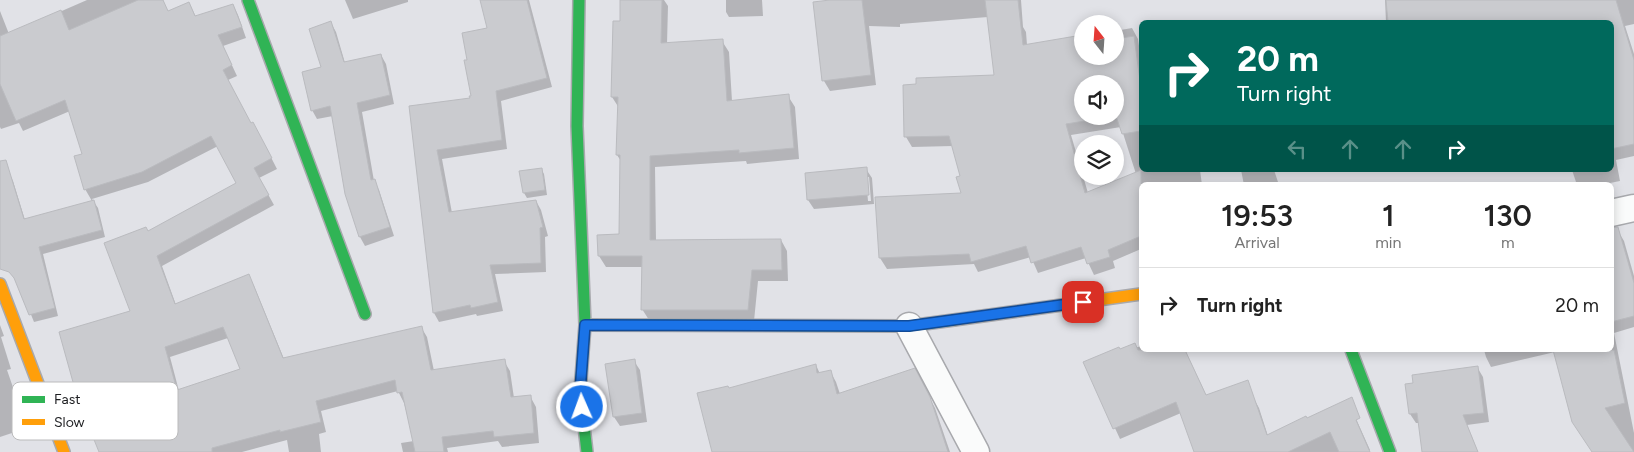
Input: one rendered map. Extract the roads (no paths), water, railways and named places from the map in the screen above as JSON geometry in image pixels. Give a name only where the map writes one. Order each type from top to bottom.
[{"type":"street","points":[[248,0],[365,314]]},
{"type":"street","points":[[579,0],[577,126],[585,325],[580,392],[587,452]]},
{"type":"street","points":[[1614,212],[1634,208]]},
{"type":"street","points":[[0,284],[37,382]]},
{"type":"street","points":[[585,325],[909,326],[1139,294]]},
{"type":"street","points":[[909,326],[976,452]]},
{"type":"street","points":[[1352,352],[1390,452]]},
{"type":"street","points":[[59,440],[64,452]]}]
